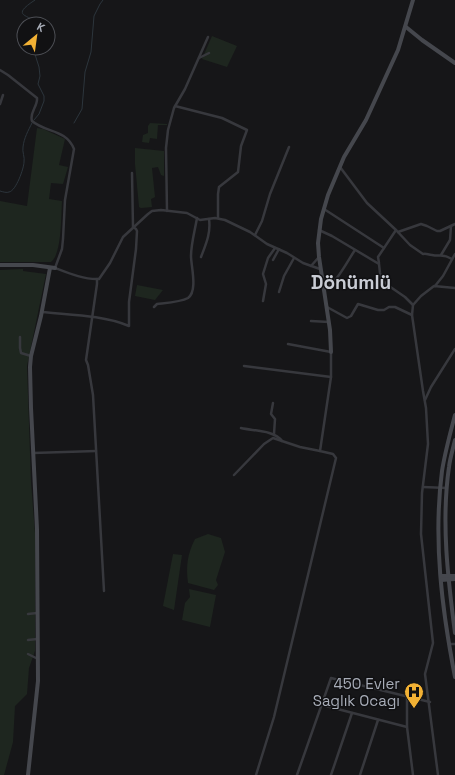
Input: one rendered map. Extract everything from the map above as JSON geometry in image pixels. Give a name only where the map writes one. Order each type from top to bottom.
[{"type":"street","points":[[320,451],[331,377],[331,352],[329,322],[320,269],[319,230],[324,209],[340,168],[398,50],[414,0]]},
{"type":"street","points":[[406,27],[455,63]]},
{"type":"street","points":[[167,211],[166,148],[168,130],[175,106],[186,89],[208,37]]},
{"type":"street","points":[[199,58],[209,53]]},
{"type":"street","points":[[0,70],[37,98],[38,102],[31,118],[34,123],[66,137],[71,142],[74,149],[66,200],[62,244],[53,268],[31,356],[30,408],[37,529],[38,681],[28,775]]},
{"type":"street","points":[[0,104],[3,95]]},
{"type":"street","points":[[175,106],[222,118],[247,130],[241,146],[238,172],[219,187],[218,218]]},
{"type":"street","points":[[255,235],[265,214],[270,194],[289,147]]},
{"type":"street","points":[[340,168],[366,203],[410,245],[423,254],[426,253],[433,256],[442,255],[452,259]]},
{"type":"street","points":[[42,312],[92,317],[129,326],[129,302],[137,231],[133,227],[132,173]]},
{"type":"street","points":[[324,209],[384,248]]},
{"type":"street","points":[[104,591],[100,491],[93,395],[86,360],[97,279],[102,275],[110,263],[123,237],[152,211],[187,213],[204,220],[218,218],[234,224],[255,235],[267,244],[294,258],[320,269]]},
{"type":"street","points":[[154,307],[157,304],[186,299],[191,293],[193,270],[190,255],[197,218]]},
{"type":"street","points":[[201,257],[209,233],[209,219]]},
{"type":"street","points":[[413,305],[405,297],[382,280],[378,257],[397,231],[421,224],[437,231],[455,224]]},
{"type":"street","points":[[442,255],[448,244],[451,225]]},
{"type":"street","points":[[319,230],[379,264]]},
{"type":"street","points":[[273,260],[277,248]]},
{"type":"street","points":[[262,301],[266,284],[263,274],[268,258],[277,248]]},
{"type":"street","points":[[323,289],[329,288],[355,250]]},
{"type":"street","points":[[438,775],[430,702],[425,674],[432,648],[421,534],[423,487],[428,444],[426,408],[412,315],[413,305],[443,276],[455,254]]},
{"type":"street","points":[[311,266],[319,257]]},
{"type":"street","points":[[279,292],[284,276],[294,258]]},
{"type":"street","points":[[0,265],[33,265],[53,268],[63,272],[97,279]]},
{"type":"street","points":[[434,286],[455,288]]},
{"type":"street","points":[[327,307],[347,318],[358,304],[378,310],[384,310],[395,306],[412,315]]},
{"type":"street","points":[[311,321],[329,322]]},
{"type":"street","points":[[20,337],[21,353],[31,356]]},
{"type":"street","points":[[288,344],[331,352]]},
{"type":"street","points":[[424,400],[455,349]]},
{"type":"street","points":[[244,366],[331,377]]},
{"type":"street","points":[[273,403],[271,414],[275,419],[274,434]]},
{"type":"street","points":[[455,415],[446,446],[440,488],[438,527],[441,578],[448,644],[455,677]]},
{"type":"street","points":[[241,428],[274,434],[283,441]]},
{"type":"street","points":[[234,474],[269,439],[273,438],[300,447],[333,454],[336,458],[274,717],[256,775]]},
{"type":"street","points":[[455,440],[449,466],[446,524],[449,577],[455,633]]},
{"type":"street","points":[[33,453],[96,451]]},
{"type":"street","points":[[423,487],[447,488]]},
{"type":"street","points":[[441,578],[455,576]]},
{"type":"street","points":[[449,577],[455,579]]},
{"type":"street","points":[[28,614],[38,612]]},
{"type":"street","points":[[28,640],[38,639]]},
{"type":"street","points":[[448,644],[455,644]]},
{"type":"street","points":[[28,654],[38,659]]},
{"type":"street","points":[[297,775],[332,678],[430,702]]},
{"type":"street","points":[[407,697],[407,727],[412,775]]},
{"type":"street","points":[[322,705],[407,727]]},
{"type":"street","points":[[331,775],[352,713]]},
{"type":"street","points":[[360,775],[378,720]]},
{"type":"shaded area","points":[[212,36],[237,46],[227,67],[202,59]]},
{"type":"shaded area","points":[[150,123],[167,125],[158,125],[157,139],[150,138],[149,143],[142,142],[143,135],[148,133],[148,126]]},
{"type":"shaded area","points":[[37,128],[43,129],[65,139],[59,165],[68,167],[63,184],[51,183],[49,199],[62,201],[60,234],[57,251],[55,258],[51,262],[0,262],[0,201],[27,206]]},
{"type":"shaded area","points":[[135,148],[164,151],[164,176],[161,175],[158,167],[152,168],[155,197],[151,199],[152,207],[139,207]]},
{"type":"shaded area","points":[[23,269],[23,271],[46,274],[27,366],[31,482],[35,533],[35,651],[29,668],[27,694],[15,706],[13,742],[4,775],[0,775],[0,270]]},
{"type":"shaded area","points":[[137,285],[163,290],[155,300],[135,296]]},
{"type":"shaded area","points":[[208,534],[221,538],[225,552],[216,580],[218,585],[214,590],[188,583],[188,561],[192,545],[195,539]]},
{"type":"shaded area","points":[[173,554],[182,555],[174,610],[163,606]]},
{"type":"shaded area","points":[[189,589],[216,595],[210,627],[182,620],[185,603],[190,597]]},
{"type":"waterway","points":[[26,16],[22,12],[23,10],[35,0]]},
{"type":"waterway","points":[[74,123],[82,109],[85,72],[91,52],[94,16],[103,0]]},
{"type":"waterway","points":[[34,120],[39,114],[44,101],[44,96],[38,84],[40,76],[36,56]]},
{"type":"waterway","points":[[0,191],[12,191],[19,179],[24,165],[23,149],[26,135],[32,123]]},
{"type":"place","name":"450 Evler Saglık Ocagı","points":[[414,709]]},
{"type":"district","name":"Dönümlü","points":[[351,282]]}]
